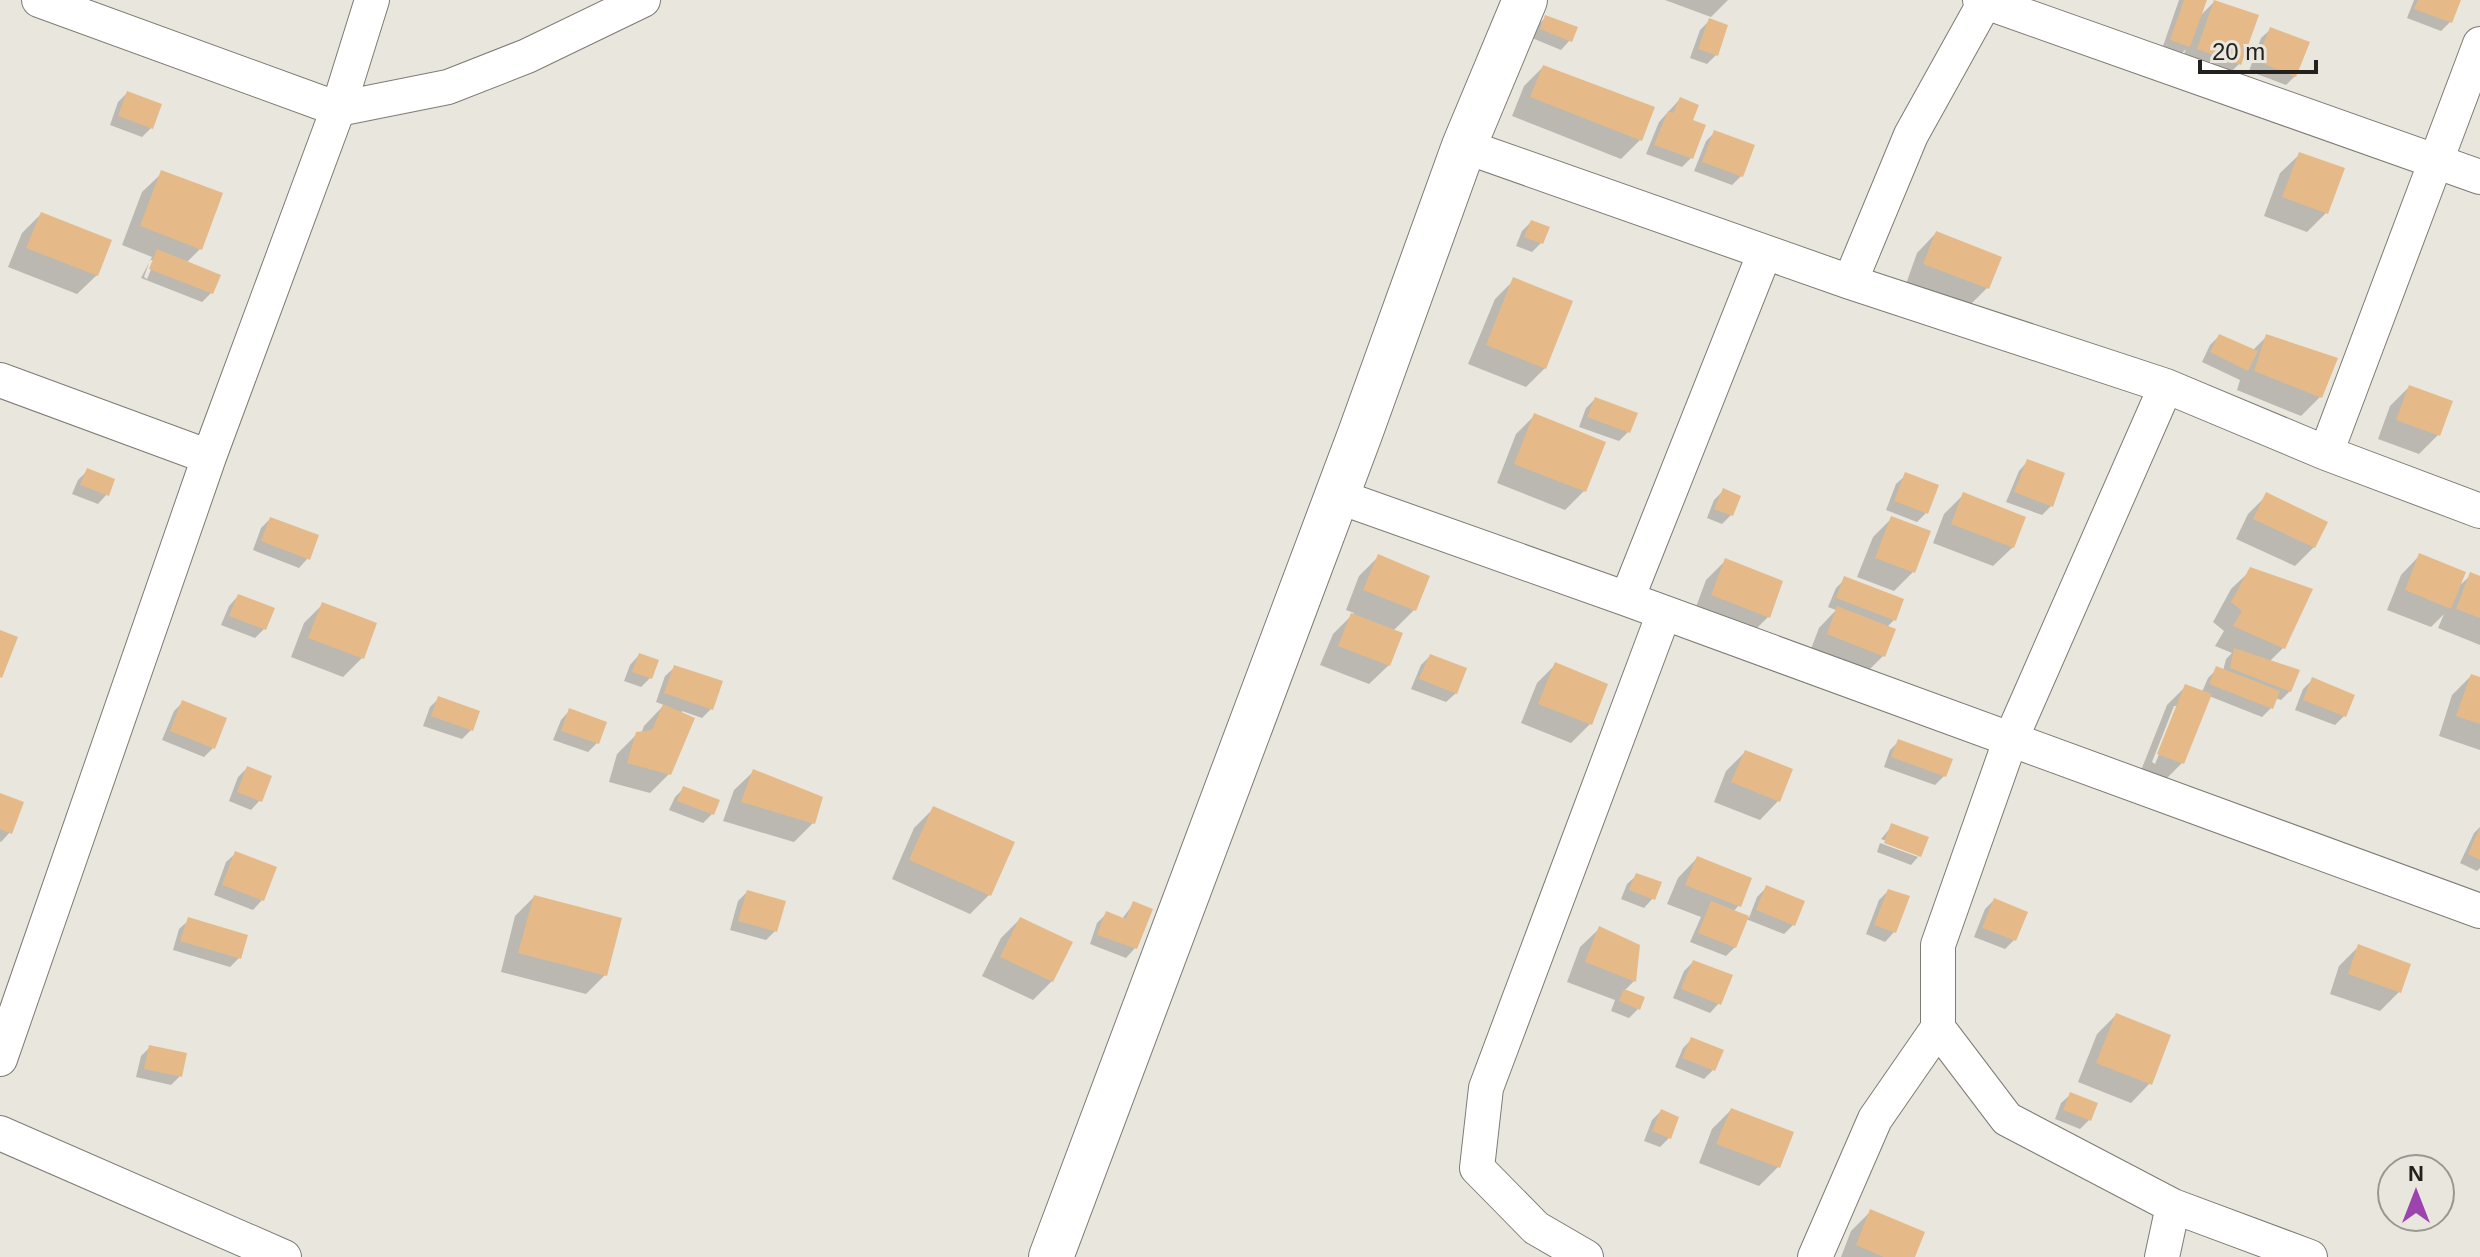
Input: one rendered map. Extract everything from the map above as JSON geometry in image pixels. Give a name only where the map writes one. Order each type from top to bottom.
[{"type":"street","points":[[39,0],[338,109],[448,87],[527,56],[643,0]]},
{"type":"street","points":[[0,1059],[209,457],[338,109],[372,0]]},
{"type":"street","points":[[1051,1257],[1337,496],[1464,146],[1525,0]]},
{"type":"street","points":[[1850,282],[1911,135],[1983,1],[2480,177]]},
{"type":"street","points":[[2326,453],[2480,44]]},
{"type":"street","points":[[1464,146],[1850,282],[2166,386],[2326,453],[2480,511]]},
{"type":"street","points":[[1627,599],[1765,252]]},
{"type":"street","points":[[0,380],[209,457]]},
{"type":"street","points":[[1815,1257],[1875,1119],[1938,1028],[1938,945],[2010,741],[2166,386]]},
{"type":"street","points":[[1337,496],[2480,911]]},
{"type":"street","points":[[1586,1257],[1536,1228],[1477,1168],[1486,1088],[1664,613]]},
{"type":"street","points":[[1938,1028],[2007,1119],[2173,1206],[2310,1257]]},
{"type":"street","points":[[0,1133],[284,1257]]},
{"type":"street","points":[[2162,1257],[2173,1206]]},
{"type":"building","points":[[2184,0],[2207,0],[2190,47],[2170,40]]},
{"type":"building","points":[[2214,0],[2259,15],[2241,65],[2197,49]]},
{"type":"building","points":[[2418,0],[2461,0],[2452,23],[2414,9]]},
{"type":"building","points":[[1545,15],[1578,27],[1572,42],[1540,29]]},
{"type":"building","points":[[1709,18],[1728,25],[1718,56],[1698,49]]},
{"type":"building","points":[[2270,27],[2310,42],[2296,77],[2257,61]]},
{"type":"building","points":[[1543,65],[1655,107],[1642,141],[1530,97]]},
{"type":"building","points":[[127,91],[162,104],[153,129],[118,116]]},
{"type":"building","points":[[1680,97],[1699,105],[1693,120],[1706,125],[1693,159],[1654,145],[1668,111],[1673,113]]},
{"type":"building","points":[[1714,130],[1755,145],[1743,177],[1702,162]]},
{"type":"building","points":[[2299,152],[2345,168],[2328,214],[2282,197]]},
{"type":"building","points":[[161,170],[223,193],[202,250],[140,226]]},
{"type":"building","points":[[41,212],[112,240],[98,276],[26,248]]},
{"type":"building","points":[[1531,220],[1550,227],[1543,244],[1524,237]]},
{"type":"building","points":[[1936,231],[2002,257],[1989,289],[1923,264]]},
{"type":"building","points":[[157,249],[221,275],[213,294],[149,269]]},
{"type":"building","points":[[1513,277],[1573,301],[1546,369],[1486,345]]},
{"type":"building","points":[[2219,334],[2258,351],[2248,371],[2210,352]]},
{"type":"building","points":[[2266,334],[2338,358],[2322,398],[2254,371]]},
{"type":"building","points":[[2409,385],[2453,401],[2440,436],[2396,420]]},
{"type":"building","points":[[1595,397],[1638,413],[1630,433],[1587,417]]},
{"type":"building","points":[[1534,413],[1606,442],[1586,492],[1514,464]]},
{"type":"building","points":[[2027,459],[2065,473],[2053,507],[2014,492]]},
{"type":"building","points":[[87,468],[115,479],[109,496],[80,485]]},
{"type":"building","points":[[1905,472],[1939,485],[1928,514],[1894,501]]},
{"type":"building","points":[[1723,488],[1741,496],[1733,516],[1714,509]]},
{"type":"building","points":[[1963,492],[2026,517],[2014,548],[1951,524]]},
{"type":"building","points":[[2266,492],[2328,522],[2315,548],[2253,519]]},
{"type":"building","points":[[1891,516],[1931,531],[1915,573],[1875,558]]},
{"type":"building","points":[[270,517],[319,535],[310,560],[261,541]]},
{"type":"building","points":[[2419,553],[2466,572],[2451,609],[2405,590]]},
{"type":"building","points":[[1378,554],[1430,576],[1416,611],[1363,590]]},
{"type":"building","points":[[1725,558],[1783,581],[1770,618],[1711,595]]},
{"type":"building","points":[[2250,567],[2313,589],[2285,649],[2233,626],[2242,611],[2231,602]]},
{"type":"building","points":[[2470,572],[2480,576],[2480,618],[2456,609]]},
{"type":"building","points":[[1844,576],[1904,599],[1896,621],[1836,598]]},
{"type":"building","points":[[238,594],[275,608],[266,630],[229,616]]},
{"type":"building","points":[[322,602],[377,623],[364,659],[308,638]]},
{"type":"building","points":[[1837,606],[1896,629],[1885,657],[1827,634]]},
{"type":"building","points":[[1351,613],[1403,633],[1390,666],[1338,646]]},
{"type":"building","points":[[0,630],[18,637],[2,678],[0,677]]},
{"type":"building","points":[[2234,648],[2300,670],[2291,692],[2230,668]]},
{"type":"building","points":[[639,653],[659,660],[652,679],[632,672]]},
{"type":"building","points":[[1430,654],[1467,668],[1457,694],[1419,679]]},
{"type":"building","points":[[1555,662],[1608,684],[1592,725],[1538,704]]},
{"type":"building","points":[[674,665],[723,681],[713,710],[664,693]]},
{"type":"building","points":[[2216,666],[2280,691],[2273,709],[2209,684]]},
{"type":"building","points":[[2471,674],[2480,677],[2480,724],[2456,716]]},
{"type":"building","points":[[2312,677],[2355,695],[2346,717],[2303,700]]},
{"type":"building","points":[[2185,684],[2212,694],[2184,764],[2157,754]]},
{"type":"building","points":[[438,696],[480,711],[473,731],[431,716]]},
{"type":"building","points":[[182,700],[227,718],[215,749],[170,731]]},
{"type":"building","points":[[663,704],[695,718],[671,775],[627,763],[636,732],[652,730]]},
{"type":"building","points":[[569,708],[607,722],[599,744],[561,731]]},
{"type":"building","points":[[1898,739],[1953,759],[1946,777],[1891,757]]},
{"type":"building","points":[[1745,750],[1793,769],[1780,802],[1731,782]]},
{"type":"building","points":[[247,766],[272,776],[262,802],[237,792]]},
{"type":"building","points":[[753,769],[823,797],[815,824],[741,802]]},
{"type":"building","points":[[683,786],[720,800],[714,815],[677,801]]},
{"type":"building","points":[[0,793],[24,802],[12,834],[0,829]]},
{"type":"building","points":[[933,806],[1015,842],[991,896],[909,860]]},
{"type":"building","points":[[1891,823],[1929,837],[1921,857],[1884,843]]},
{"type":"building","points":[[2480,827],[2480,860],[2468,854]]},
{"type":"building","points":[[235,851],[277,867],[264,901],[222,885]]},
{"type":"building","points":[[1697,856],[1752,878],[1741,907],[1685,885]]},
{"type":"building","points":[[1636,873],[1662,882],[1655,900],[1629,890]]},
{"type":"building","points":[[1766,885],[1805,901],[1795,926],[1756,910]]},
{"type":"building","points":[[1888,889],[1910,896],[1896,933],[1874,925]]},
{"type":"building","points":[[747,890],[786,901],[777,932],[738,921]]},
{"type":"building","points":[[534,895],[622,918],[607,976],[518,953]]},
{"type":"building","points":[[1994,898],[2028,912],[2016,941],[1982,928]]},
{"type":"building","points":[[1133,901],[1153,909],[1137,949],[1097,935],[1106,911],[1126,919]]},
{"type":"building","points":[[1711,901],[1749,916],[1736,948],[1698,933]]},
{"type":"building","points":[[188,917],[248,935],[241,959],[180,941]]},
{"type":"building","points":[[1020,917],[1073,942],[1053,982],[1000,957]]},
{"type":"building","points":[[1599,926],[1640,945],[1636,982],[1585,962]]},
{"type":"building","points":[[2358,944],[2411,964],[2401,993],[2348,974]]},
{"type":"building","points":[[1693,960],[1733,975],[1721,1005],[1681,989]]},
{"type":"building","points":[[1624,989],[1645,997],[1640,1010],[1619,1001]]},
{"type":"building","points":[[2116,1013],[2171,1035],[2152,1085],[2096,1063]]},
{"type":"building","points":[[1691,1037],[1724,1050],[1715,1071],[1682,1058]]},
{"type":"building","points":[[149,1045],[187,1053],[182,1077],[144,1069]]},
{"type":"building","points":[[2070,1092],[2098,1103],[2091,1121],[2063,1110]]},
{"type":"building","points":[[1731,1108],[1794,1132],[1780,1168],[1716,1144]]},
{"type":"building","points":[[1661,1109],[1679,1117],[1671,1139],[1652,1131]]},
{"type":"building","points":[[1870,1209],[1925,1232],[1915,1257],[1884,1257],[1856,1245]]}]
